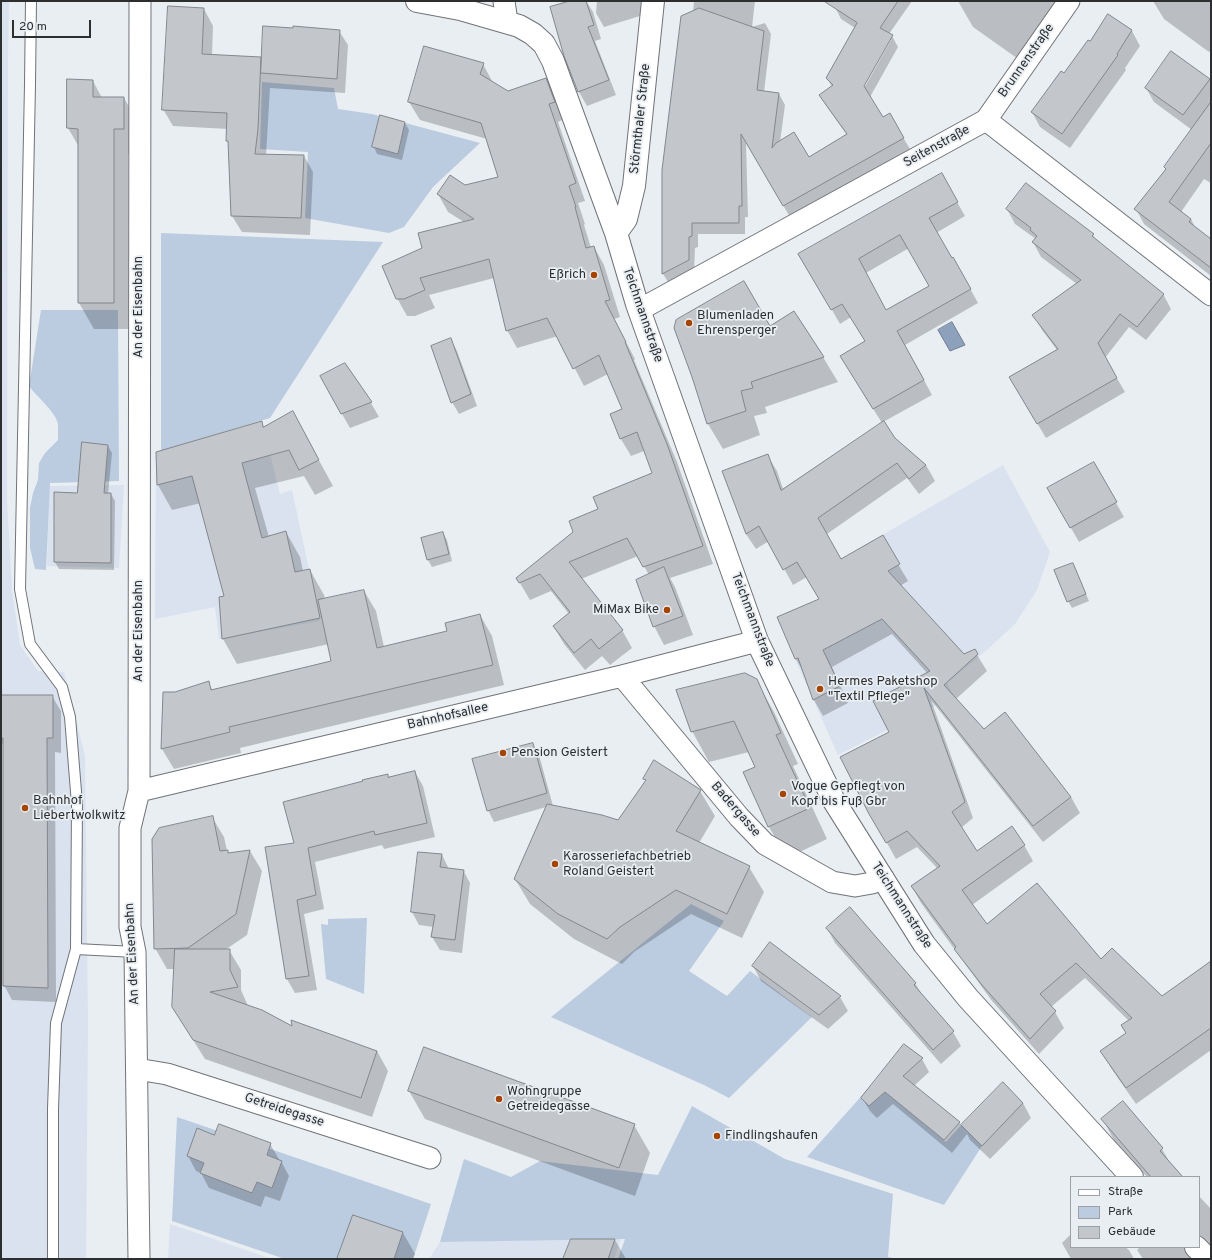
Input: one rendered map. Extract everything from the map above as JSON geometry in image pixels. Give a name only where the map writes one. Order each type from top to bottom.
[{"type":"street","name":"An der Eisenbahn","points":[[139,1259],[135,952],[130,927],[130,828],[138,791],[140,1]]},
{"type":"street","name":"Teichmannstraße","points":[[417,1],[460,9],[506,11],[519,26],[533,34],[544,44],[553,61],[616,233],[639,310],[757,641],[834,801],[924,944],[968,998],[1131,1176]]},
{"type":"street","name":"Störmthaler Straße","points":[[616,233],[626,219],[634,186],[653,1]]},
{"type":"street","name":"Brunnenstraße","points":[[986,120],[1069,1]]},
{"type":"street","name":"Seitenstraße","points":[[639,310],[986,120],[1211,295]]},
{"type":"street","name":"Bahnhofsallee","points":[[138,791],[622,676],[757,641]]},
{"type":"street","name":"Badergasse","points":[[622,676],[739,817],[765,844],[832,882],[855,886],[872,883],[883,878]]},
{"type":"street","name":"Getreidegasse","points":[[137,1069],[167,1074],[430,1158]]},
{"type":"street","points":[[1197,1248],[1208,1259]]},
{"type":"lane","points":[[31,1],[20,589],[30,644],[62,687],[70,717],[77,804],[76,949],[56,1023],[53,1109],[53,1259]]},
{"type":"lane","points":[[76,949],[135,952]]},
{"type":"shaded area","points":[[1,1],[9,1],[7,500],[12,590],[20,645],[38,671],[64,672],[85,756],[88,1025],[86,1259],[1,1259]]},
{"type":"shaded area","points":[[952,322],[965,345],[950,351],[938,330]]},
{"type":"shaded area","points":[[262,421],[280,494],[292,490],[320,621],[219,639],[215,607],[155,619],[156,452]]},
{"type":"shaded area","points":[[1003,465],[1050,552],[1037,590],[1015,624],[947,683],[954,696],[838,755],[795,659],[818,649],[841,559]]},
{"type":"shaded area","points":[[124,485],[119,568],[47,566],[49,486]]},
{"type":"shaded area","points":[[170,1224],[272,1259],[168,1259]]},
{"type":"shaded area","points":[[621,1239],[614,1259],[429,1259],[440,1242]]},
{"type":"green space","points":[[262,82],[334,88],[338,109],[372,114],[480,143],[433,187],[404,227],[389,233],[305,218],[308,152],[260,149]]},
{"type":"green space","points":[[161,233],[383,242],[270,418],[161,451]]},
{"type":"green space","points":[[41,310],[118,310],[119,481],[50,483],[46,570],[35,569],[30,548],[30,508],[33,493],[38,480],[39,463],[45,453],[58,440],[58,424],[54,414],[29,386]]},
{"type":"green space","points":[[691,904],[724,921],[689,971],[727,996],[750,971],[812,1017],[729,1098],[704,1085],[551,1017]]},
{"type":"green space","points":[[367,918],[364,994],[326,979],[321,924],[328,925],[328,919]]},
{"type":"green space","points":[[874,1082],[946,1142],[961,1125],[982,1146],[944,1205],[807,1157]]},
{"type":"green space","points":[[692,1106],[785,1159],[893,1194],[888,1257],[898,1259],[618,1259],[625,1239],[440,1242],[464,1159],[511,1177],[540,1161],[658,1175]]},
{"type":"green space","points":[[177,1117],[431,1204],[413,1259],[285,1259],[172,1221]]},
{"type":"building","points":[[570,1],[586,1],[594,25],[588,27],[609,80],[578,92],[564,56],[550,7]]},
{"type":"building","points":[[824,1],[898,1],[880,28],[893,35],[864,86],[883,117],[890,113],[904,138],[783,206],[741,134],[742,206],[739,206],[739,223],[692,223],[692,236],[689,237],[689,260],[662,274],[662,170],[681,16],[699,8],[764,31],[757,90],[779,93],[772,148],[776,143],[794,132],[809,157],[847,134],[819,95],[833,85],[826,78],[857,23]]},
{"type":"building","points":[[168,6],[204,8],[202,54],[261,57],[258,129],[255,154],[304,155],[301,218],[231,216],[228,141],[226,141],[227,113],[162,110]]},
{"type":"building","points":[[1108,14],[1132,30],[1117,54],[1118,55],[1062,134],[1031,112],[1061,71],[1064,73],[1088,40],[1090,41]]},
{"type":"building","points":[[263,26],[293,28],[293,26],[340,30],[337,79],[261,73]]},
{"type":"building","points":[[424,46],[484,63],[480,74],[508,91],[546,78],[555,102],[549,104],[576,183],[569,186],[586,248],[594,246],[610,300],[605,301],[626,342],[667,444],[703,546],[643,567],[627,538],[569,562],[623,630],[599,649],[591,639],[574,653],[553,626],[570,612],[540,574],[519,583],[516,578],[573,532],[569,521],[598,509],[593,497],[652,473],[637,432],[620,439],[610,414],[622,409],[599,355],[573,369],[547,318],[506,331],[489,259],[420,278],[425,290],[404,299],[396,299],[382,266],[422,248],[418,233],[474,219],[437,194],[450,175],[465,185],[498,177],[481,123],[408,102]]},
{"type":"building","points":[[1171,51],[1210,79],[1183,115],[1145,88]]},
{"type":"building","points":[[67,79],[93,80],[93,97],[124,97],[124,129],[114,129],[114,303],[78,303],[78,129],[67,128]]},
{"type":"building","points":[[1211,102],[1211,143],[1169,202],[1191,219],[1189,222],[1211,239],[1211,268],[1134,209],[1166,169],[1164,167]]},
{"type":"building","points":[[380,115],[405,122],[398,154],[372,147]]},
{"type":"building","points":[[942,173],[958,202],[929,218],[971,289],[897,331],[924,380],[873,409],[840,356],[865,341],[842,304],[831,310],[798,254]],"holes":[[[900,235],[929,286],[886,310],[859,259]]]},
{"type":"building","points":[[1026,183],[1094,234],[1092,236],[1164,294],[1137,327],[1120,314],[1098,343],[1117,378],[1037,424],[1009,377],[1058,349],[1032,315],[1081,280],[1032,242],[1037,236],[1030,230],[1031,228],[1006,209]]},
{"type":"building","points":[[744,281],[770,326],[794,311],[824,357],[751,382],[753,388],[741,391],[746,411],[707,424],[674,328],[676,320]]},
{"type":"building","points":[[451,338],[471,394],[451,403],[431,346]]},
{"type":"building","points":[[345,363],[372,402],[341,414],[320,376]]},
{"type":"building","points":[[293,411],[319,460],[299,470],[289,450],[242,463],[262,538],[286,531],[295,572],[310,569],[320,618],[222,639],[219,597],[224,596],[192,476],[157,485],[156,452],[262,421],[263,427]]},
{"type":"building","points":[[884,421],[895,438],[926,465],[909,479],[897,463],[818,518],[841,559],[883,535],[900,564],[888,571],[964,654],[975,649],[978,654],[944,685],[984,729],[1005,712],[1071,797],[1033,826],[924,688],[965,802],[952,812],[977,851],[1012,826],[1025,845],[962,890],[987,924],[1037,883],[1101,959],[1112,948],[1162,996],[1211,961],[1211,1028],[1126,1088],[1100,1051],[1126,1033],[1121,1025],[1132,1018],[1076,963],[1040,994],[1056,1011],[1030,1039],[982,985],[954,949],[956,947],[911,886],[940,866],[907,831],[886,843],[869,814],[840,757],[889,732],[873,701],[930,671],[882,619],[823,650],[840,686],[813,700],[798,658],[795,659],[777,617],[819,599],[797,562],[783,570],[759,526],[746,534],[722,471],[768,454],[781,490]]},
{"type":"building","points":[[82,442],[108,445],[104,493],[111,493],[111,563],[54,562],[54,492],[77,493]]},
{"type":"building","points":[[1094,462],[1117,502],[1070,528],[1047,488]]},
{"type":"building","points":[[443,532],[449,554],[427,560],[421,538]]},
{"type":"building","points":[[1073,563],[1086,594],[1067,602],[1054,570]]},
{"type":"building","points":[[664,567],[683,616],[653,627],[636,580]]},
{"type":"building","points":[[364,590],[377,648],[447,631],[445,623],[480,614],[493,665],[229,727],[230,732],[161,749],[163,692],[175,692],[209,681],[211,690],[331,661],[318,600]]},
{"type":"building","points":[[745,673],[757,679],[781,733],[776,735],[810,808],[768,827],[743,772],[755,767],[734,721],[691,732],[676,690]]},
{"type":"building","name":"Bahnhof Liebertwolkwitz","points":[[1,695],[53,695],[53,738],[47,738],[48,988],[3,986],[3,738],[1,739]]},
{"type":"building","points":[[533,743],[547,793],[487,811],[472,759]]},
{"type":"building","points":[[654,760],[701,790],[676,831],[750,866],[727,914],[676,890],[620,927],[607,939],[558,914],[514,879],[547,804],[602,815],[618,820],[646,780],[643,779]]},
{"type":"building","points":[[415,771],[427,823],[375,835],[374,831],[308,848],[316,895],[297,900],[309,976],[286,979],[265,847],[294,843],[283,802],[363,781],[362,780],[388,774],[388,777]]},
{"type":"building","points":[[213,816],[220,851],[228,850],[228,853],[250,850],[236,914],[188,948],[154,949],[152,839],[159,828]]},
{"type":"building","points":[[418,852],[442,854],[440,867],[464,870],[455,940],[431,937],[435,915],[411,912]]},
{"type":"building","points":[[850,907],[916,983],[914,985],[954,1031],[933,1050],[826,928]]},
{"type":"building","points":[[770,942],[841,996],[819,1015],[752,966]]},
{"type":"building","points":[[175,949],[230,949],[230,970],[238,987],[210,992],[262,1010],[292,1026],[291,1020],[377,1051],[361,1098],[193,1040],[172,1007]]},
{"type":"building","points":[[904,1044],[923,1058],[903,1076],[960,1122],[944,1140],[885,1092],[869,1106],[861,1098]]},
{"type":"building","name":"Wohngruppe Getreidegasse","points":[[424,1047],[635,1124],[619,1168],[408,1091]]},
{"type":"building","points":[[1003,1082],[1023,1103],[982,1146],[961,1125]]},
{"type":"building","points":[[1123,1101],[1163,1148],[1160,1151],[1182,1176],[1150,1176],[1101,1119]]},
{"type":"building","points":[[219,1124],[271,1143],[267,1155],[282,1161],[272,1188],[257,1182],[252,1193],[200,1173],[204,1163],[187,1156],[197,1128],[214,1135]]},
{"type":"building","points":[[353,1215],[403,1232],[394,1259],[337,1259]]},
{"type":"building","points":[[571,1239],[615,1239],[608,1259],[563,1259]]},
{"type":"place","name":"Eßrich","points":[[594,275]]},
{"type":"place","name":"Blumenladen Ehrensperger","points":[[689,323]]},
{"type":"place","name":"MiMax Bike","points":[[667,610]]},
{"type":"place","name":"Hermes Paketshop \"Textil Pflege\"","points":[[820,689]]},
{"type":"place","name":"Pension Geistert","points":[[503,753]]},
{"type":"place","name":"Vogue Gepflegt von Kopf bis Fuß Gbr","points":[[783,794]]},
{"type":"place","name":"Bahnhof Liebertwolkwitz","points":[[25,808]]},
{"type":"place","name":"Karosseriefachbetrieb Roland Geistert","points":[[555,864]]},
{"type":"place","name":"Wohngruppe Getreidegasse","points":[[499,1099]]},
{"type":"place","name":"Findlingshaufen","points":[[717,1136]]}]
